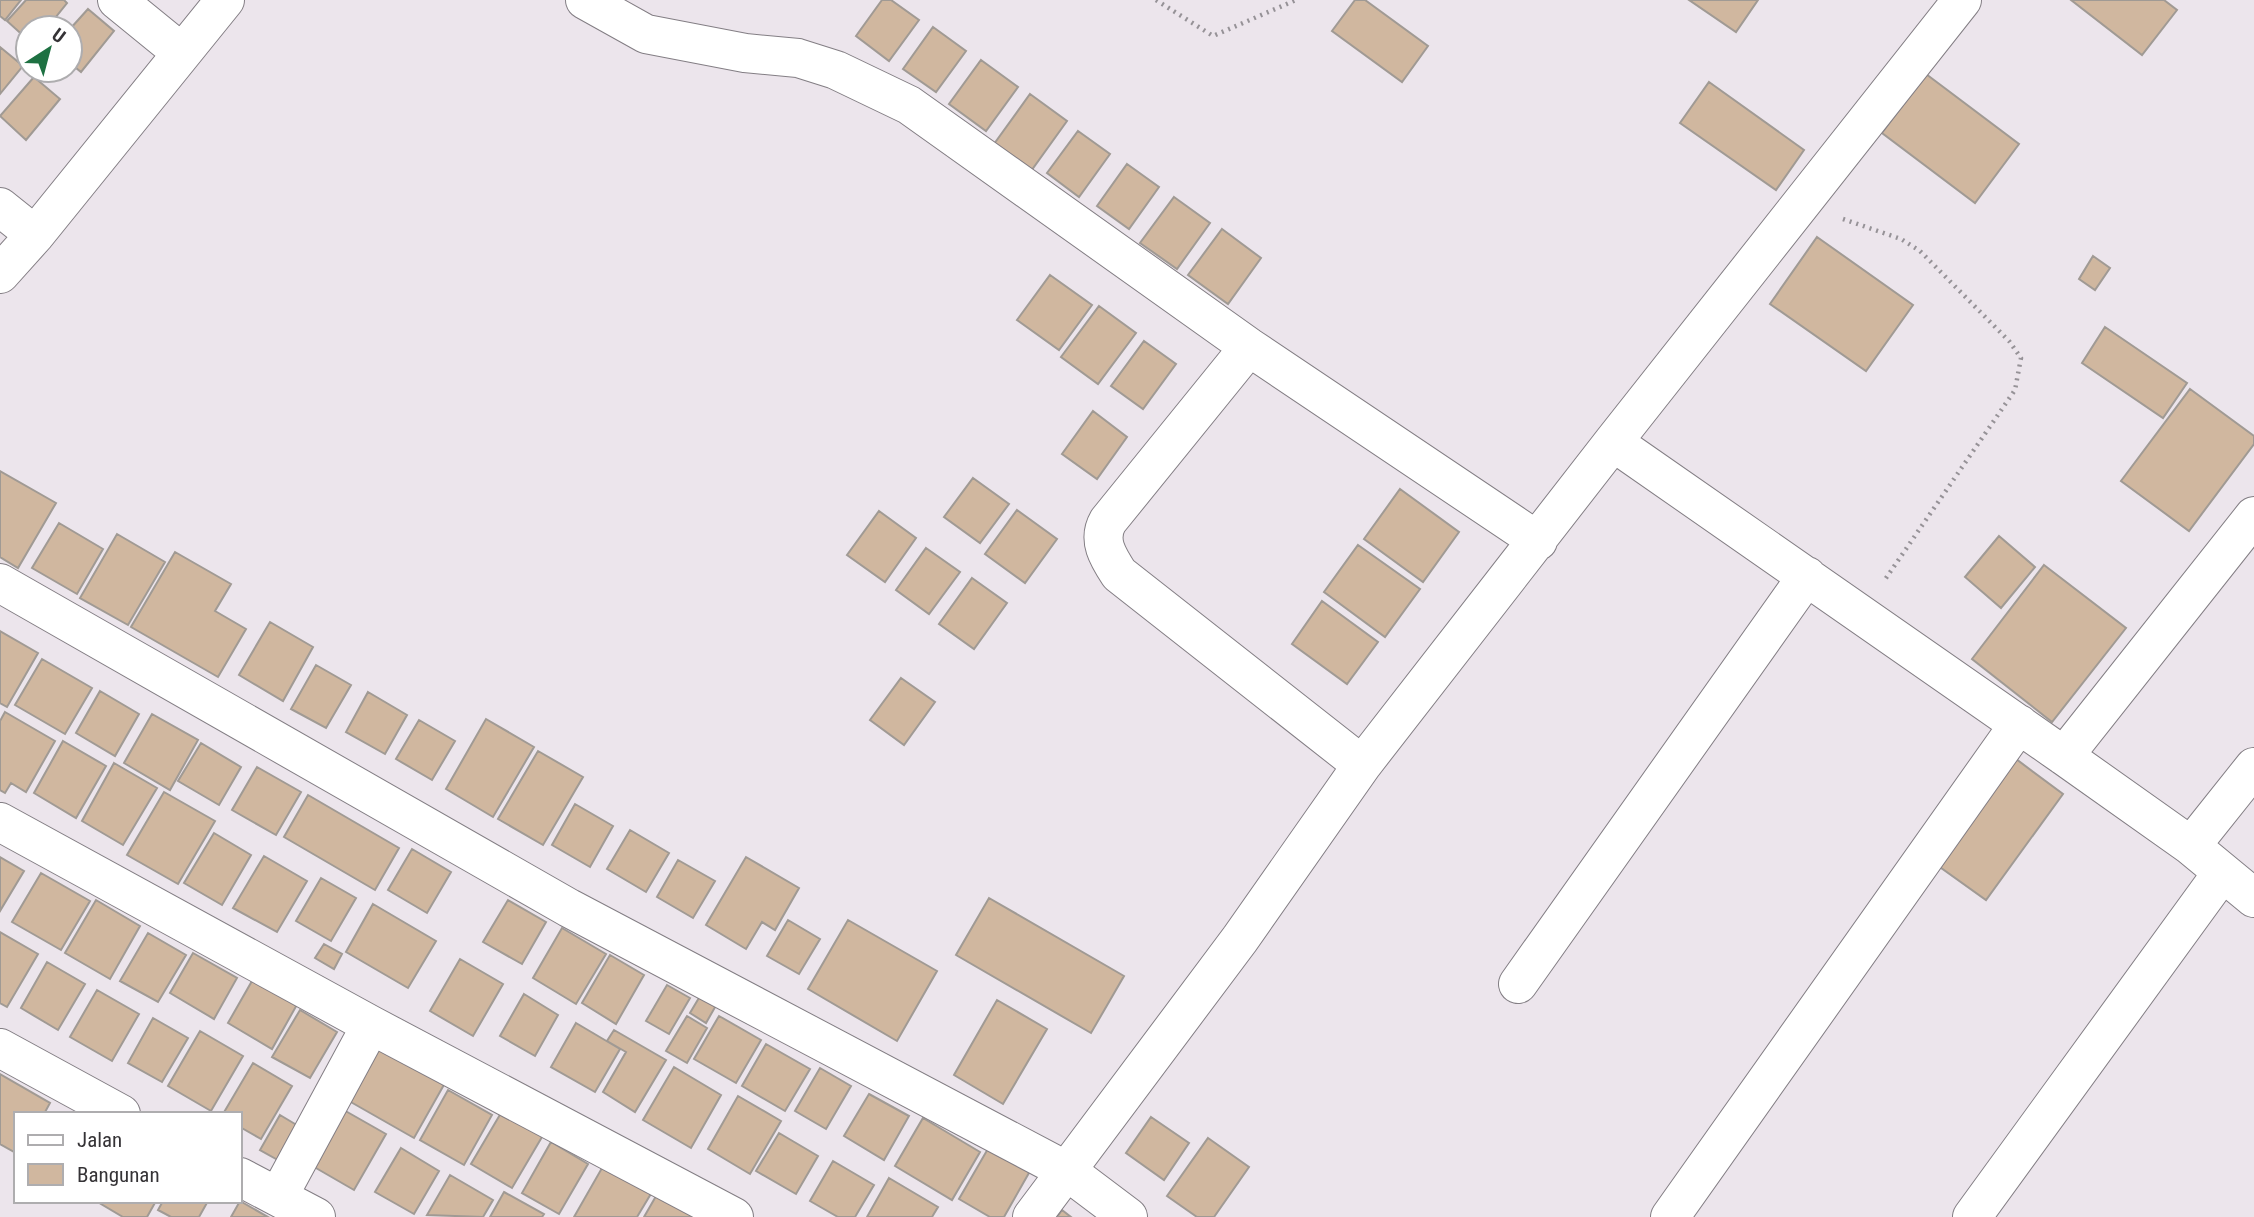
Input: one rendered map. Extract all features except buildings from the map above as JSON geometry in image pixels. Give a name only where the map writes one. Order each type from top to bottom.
[{"type":"street","points":[[117,0],[182,53]]},
{"type":"street","points":[[0,274],[35,235],[225,0]]},
{"type":"street","points":[[586,0],[646,34],[745,53],[798,58],[836,70],[909,105],[1249,347],[1538,541]]},
{"type":"street","points":[[1032,1217],[1240,939],[1362,765],[1962,0]]},
{"type":"street","points":[[0,207],[35,235]]},
{"type":"street","points":[[1249,347],[1108,521],[1102,533],[1104,546],[1119,573],[1362,765]]},
{"type":"street","points":[[1613,442],[2064,755],[2191,846],[2254,898]]},
{"type":"street","points":[[2064,755],[2254,516]]},
{"type":"street","points":[[1518,984],[1807,576]]},
{"type":"street","points":[[0,583],[569,908],[1067,1171],[1128,1217]]},
{"type":"street","points":[[1670,1217],[2019,724]]},
{"type":"street","points":[[2191,846],[2254,767]]},
{"type":"street","points":[[0,822],[371,1025],[734,1217]]},
{"type":"street","points":[[1972,1217],[2222,873]]},
{"type":"street","points":[[278,1197],[371,1025]]},
{"type":"street","points":[[0,1048],[117,1112]]},
{"type":"street","points":[[242,1178],[316,1217]]},
{"type":"path","points":[[1156,0],[1213,36],[1296,0]]},
{"type":"path","points":[[1812,189],[1844,219],[1901,239],[1920,251],[2009,341],[2021,358],[2015,390],[1862,613]]}]
